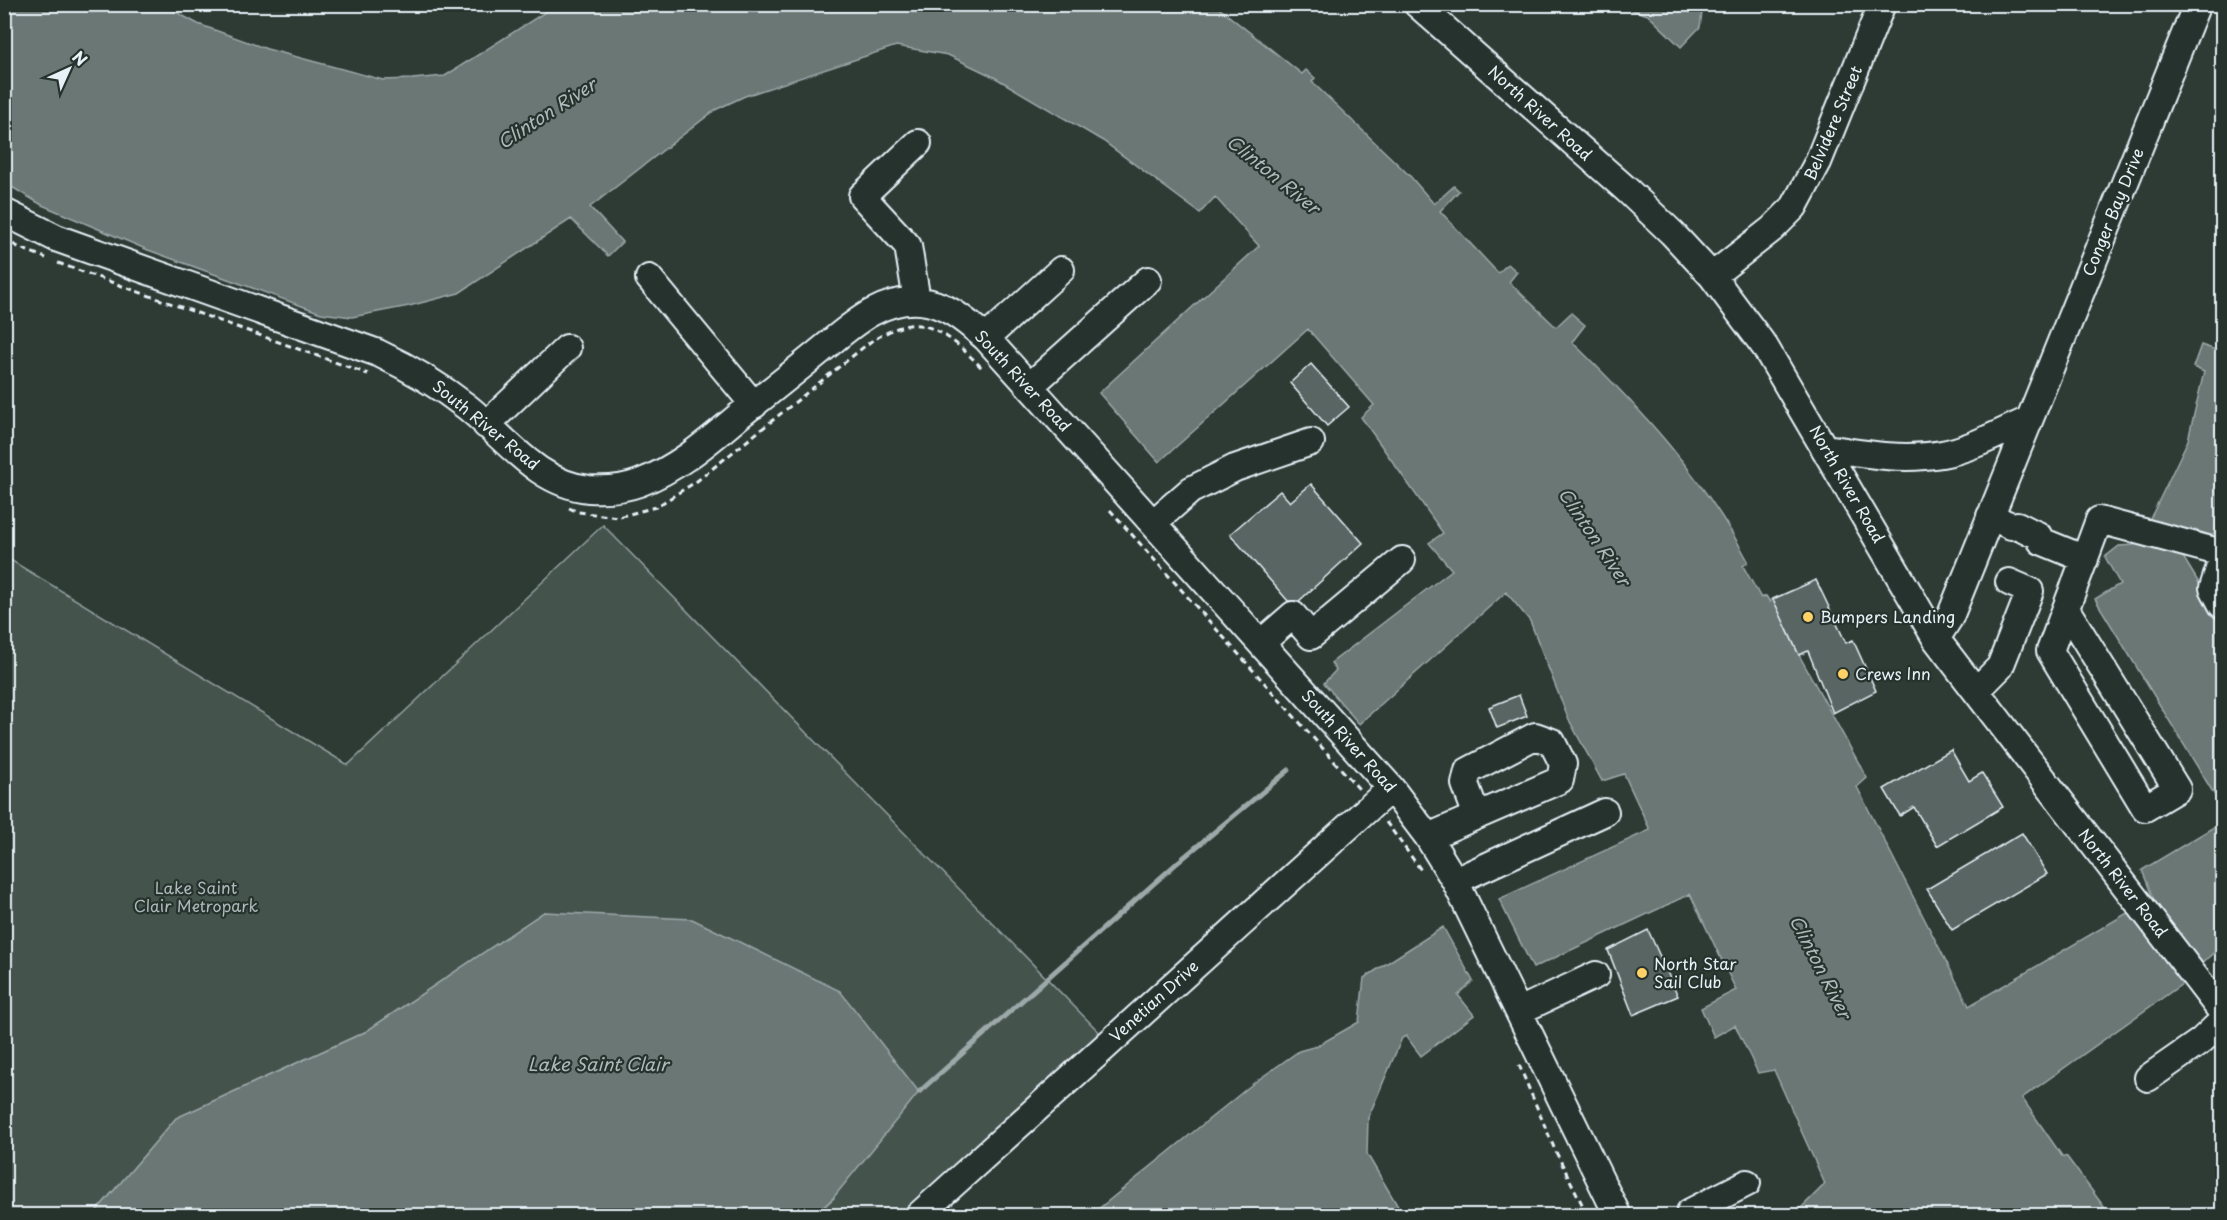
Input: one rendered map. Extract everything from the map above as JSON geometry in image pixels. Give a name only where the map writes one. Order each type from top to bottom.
[{"type":"street","name":"North River Road","points":[[1417,4],[1627,190],[1712,276],[1765,347],[1936,639],[2223,1012]]},
{"type":"street","name":"Belvidere Street","points":[[1712,276],[1772,229],[1794,207],[1818,162],[1882,4]]},
{"type":"street","name":"Conger Bay Drive","points":[[1936,639],[2001,521],[2029,420],[2197,4]]},
{"type":"street","points":[[917,301],[908,246],[862,195],[918,144]]},
{"type":"street","name":"South River Road","points":[[4,212],[56,238],[378,353],[413,369],[469,408],[531,464],[570,485],[588,489],[609,489],[636,484],[668,469],[708,441],[866,315],[889,304],[917,301],[936,305],[959,315],[986,338],[1261,643],[1391,788],[1428,837],[1455,881],[1618,1215]]},
{"type":"street","points":[[986,338],[1061,270]]},
{"type":"street","points":[[649,278],[754,405]]},
{"type":"street","points":[[1030,386],[1148,280]]},
{"type":"street","points":[[486,425],[567,348]]},
{"type":"street","points":[[1826,448],[1887,457],[1943,454],[2029,420]]},
{"type":"street","points":[[1153,523],[1191,490],[1235,468],[1311,442]]},
{"type":"street","points":[[2066,609],[2177,789],[2145,808],[2050,651],[2099,520],[2223,553]]},
{"type":"street","points":[[2001,521],[2017,525],[2038,535],[2042,541],[2085,559]]},
{"type":"street","points":[[1261,643],[1293,615],[1311,636],[1402,560]]},
{"type":"street","points":[[2223,560],[2213,588],[2223,605]]},
{"type":"street","points":[[1977,691],[2000,666],[2030,591],[2009,582]]},
{"type":"street","name":"Venetian Drive","points":[[918,1215],[1391,788]]},
{"type":"street","points":[[1455,881],[1605,812]]},
{"type":"street","points":[[1428,837],[1477,816]]},
{"type":"street","points":[[1519,1011],[1596,975]]},
{"type":"street","points":[[2148,1078],[2201,1041],[2223,1021]]},
{"type":"street","points":[[1688,1214],[1747,1183]]},
{"type":"path","points":[[4,238],[20,248],[87,275],[371,375]]},
{"type":"path","points":[[568,508],[578,512],[618,517],[656,507],[697,481],[870,342],[892,330],[910,325],[926,327],[951,340],[989,376]]},
{"type":"path","points":[[1109,509],[1348,776],[1391,827],[1425,875]]},
{"type":"path","points":[[1519,1065],[1555,1150],[1588,1215]]},
{"type":"green space","name":"Lake Saint Clair Metropark","points":[[603,525],[1104,1037],[908,1215],[815,1215],[834,1198],[544,912],[365,1032],[176,1118],[93,1215],[5,1215],[4,556],[348,765]]},
{"type":"water","name":"Clinton River","points":[[4,5],[163,5],[198,24],[267,49],[383,80],[445,76],[556,5],[1215,5],[1302,74],[1306,70],[1315,78],[1312,82],[1410,176],[1434,204],[1454,186],[1459,191],[1440,211],[1498,273],[1508,264],[1517,272],[1509,282],[1556,327],[1571,313],[1585,325],[1572,342],[1646,418],[1689,470],[1710,498],[1747,559],[1747,563],[1743,566],[1761,598],[1766,596],[1770,602],[1773,599],[1787,623],[1787,630],[1799,655],[1867,778],[1857,787],[1969,1006],[2153,898],[2142,870],[2222,822],[2222,945],[2197,968],[2189,979],[2022,1098],[2062,1156],[2067,1157],[2110,1215],[1794,1215],[1825,1184],[1774,1070],[1758,1073],[1735,1025],[1714,1037],[1701,1008],[1736,990],[1690,894],[1533,968],[1499,899],[1650,830],[1624,774],[1602,781],[1568,718],[1530,621],[1506,592],[1359,724],[1324,683],[1336,670],[1331,663],[1452,570],[1429,543],[1443,533],[1361,417],[1374,405],[1308,329],[1159,462],[1099,393],[1259,246],[1215,197],[1200,213],[1103,141],[994,77],[948,55],[896,46],[745,96],[715,110],[590,207],[622,242],[608,256],[571,219],[459,293],[352,317],[321,313],[148,250],[42,205],[5,183]]},
{"type":"water","points":[[1625,5],[1703,5],[1700,27],[1681,47],[1648,15]]},
{"type":"water","points":[[2201,345],[2222,352],[2222,514],[2213,536],[2191,529],[2180,552],[2222,621],[2222,807],[2095,599],[2120,584],[2105,557],[2119,546],[2134,545],[2153,513],[2188,440],[2204,372],[2193,367]]},
{"type":"water","name":"Lake Saint Clair","points":[[544,912],[692,919],[840,991],[919,1092],[833,1198],[815,1215],[93,1215],[176,1118],[365,1032]]},
{"type":"water","points":[[1443,927],[1473,981],[1458,995],[1474,1015],[1421,1056],[1406,1036],[1402,1038],[1368,1118],[1367,1154],[1403,1215],[1091,1215],[1255,1082],[1299,1051],[1317,1046],[1359,1022],[1364,978]]},
{"type":"building","points":[[1311,364],[1349,407],[1327,426],[1290,383]]},
{"type":"building","points":[[1311,484],[1363,543],[1299,601],[1288,601],[1230,534],[1280,491],[1290,502]]},
{"type":"building","points":[[1816,580],[1846,643],[1853,640],[1876,691],[1833,713],[1808,651],[1799,655],[1773,599]]},
{"type":"building","points":[[1519,695],[1527,716],[1497,728],[1489,707]]},
{"type":"building","points":[[1951,750],[1969,781],[1982,773],[2003,807],[1937,846],[1914,807],[1900,816],[1884,789]]},
{"type":"building","points":[[2022,833],[2047,874],[1952,930],[1927,889]]},
{"type":"building","name":"North Star Sail Club","points":[[1648,930],[1678,996],[1633,1015],[1608,950]]},
{"type":"waterway","points":[[919,1092],[1177,863],[1289,770]]},
{"type":"place","name":"Bumpers Landing","points":[[1808,617]]},
{"type":"place","name":"Crews Inn","points":[[1843,674]]},
{"type":"place","name":"North Star Sail Club","points":[[1642,973]]}]
